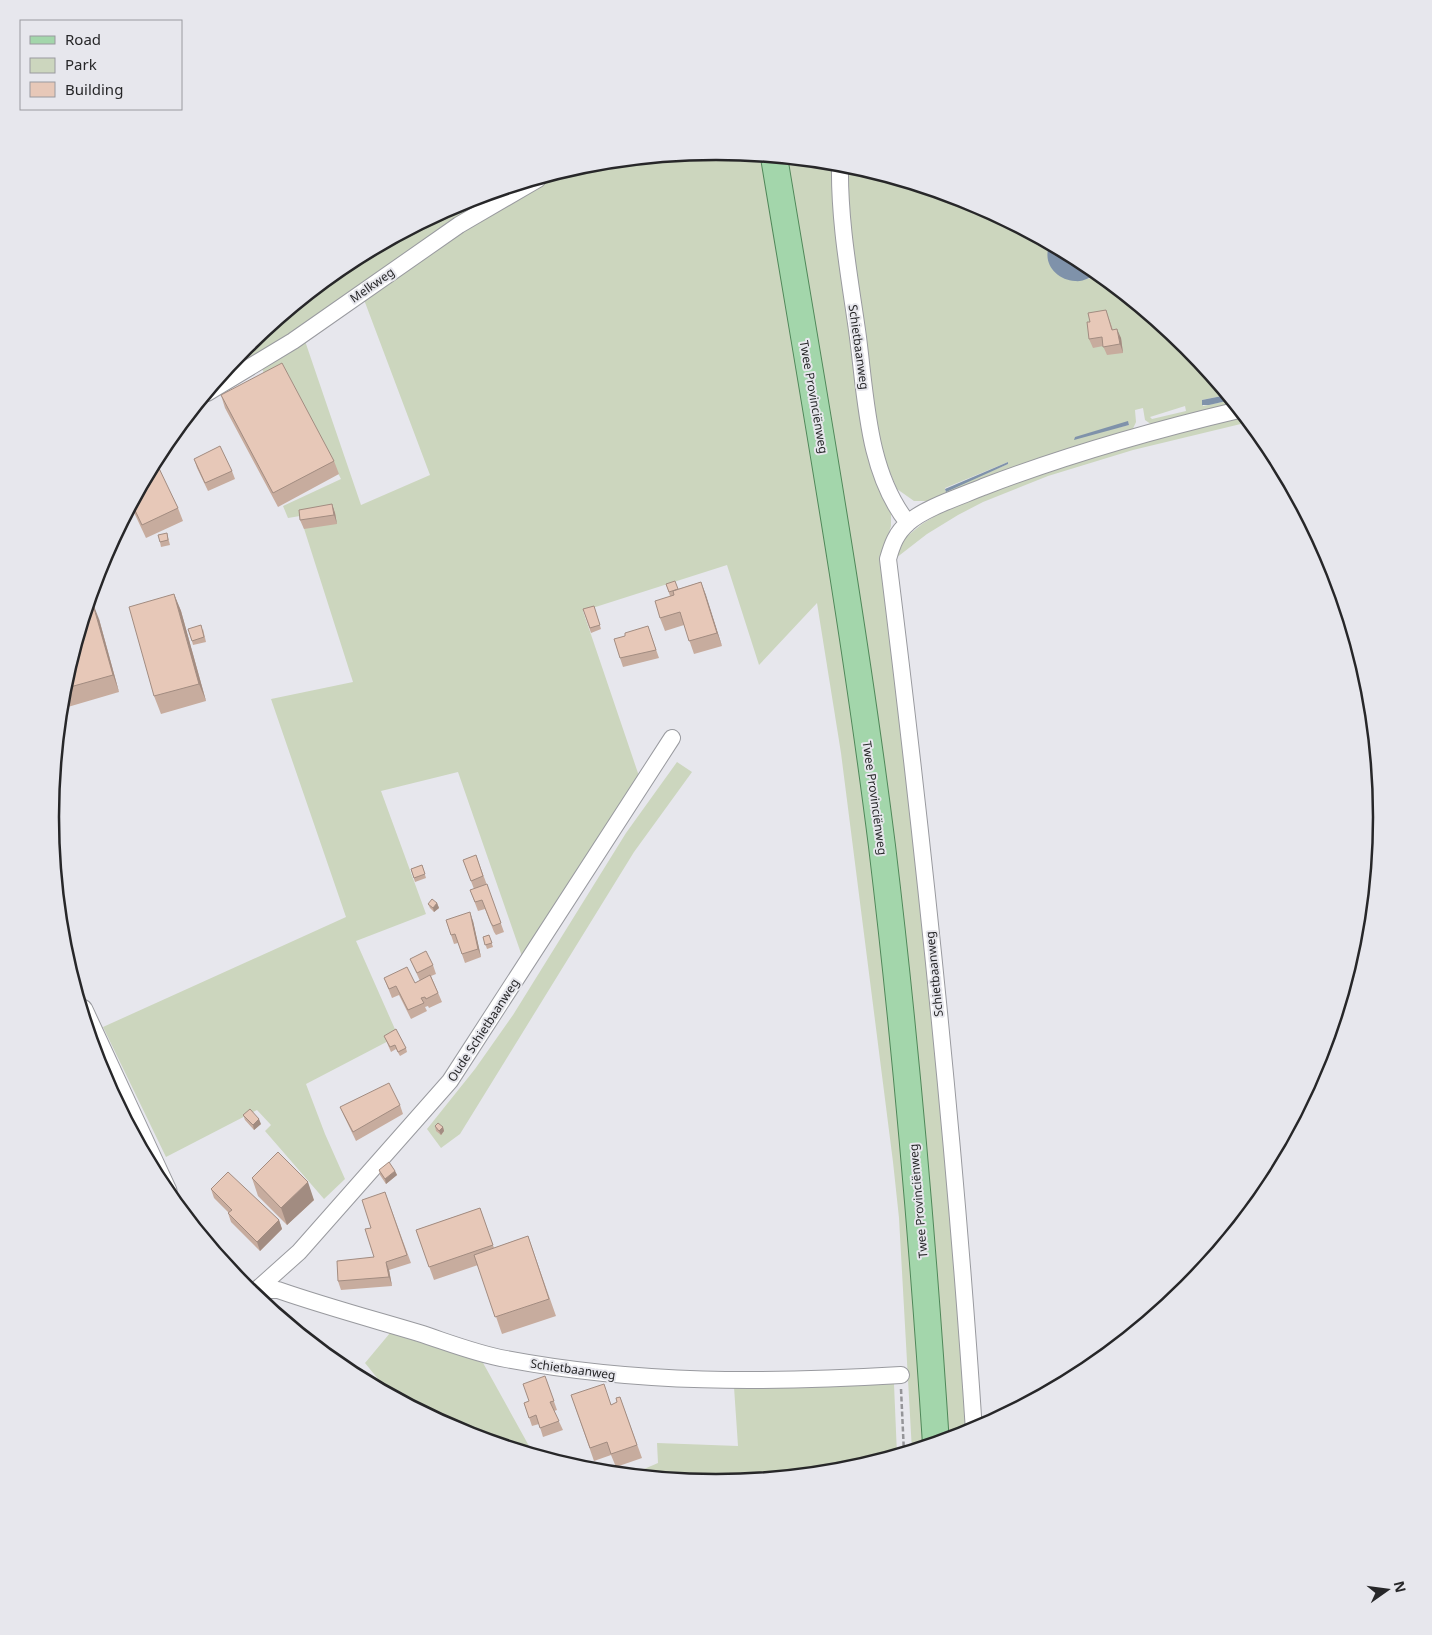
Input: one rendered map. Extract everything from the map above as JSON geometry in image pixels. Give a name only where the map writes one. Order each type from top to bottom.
[{"type":"main road","name":"Twee Provinciënweg","points":[[775,163],[837,535],[882,854],[916,1172],[935,1437]]},
{"type":"street","name":"Schietbaanweg","points":[[840,172],[842,229],[871,430],[880,469],[886,485],[908,522]]},
{"type":"street","name":"Melkweg","points":[[221,386],[293,341],[459,225],[516,192]]},
{"type":"street","name":"Schietbaanweg","points":[[973,1422],[964,1275],[948,1113],[888,559],[894,540],[908,522],[945,502],[1071,454],[1233,412]]},
{"type":"street","name":"Oude Schietbaanweg","points":[[257,1288],[299,1252],[450,1081],[672,738]]},
{"type":"street","points":[[108,1066],[129,1112]]},
{"type":"street","name":"Schietbaanweg","points":[[261,1291],[278,1290],[504,1359],[575,1370],[642,1377],[714,1381],[794,1381],[901,1375]]},
{"type":"path","points":[[901,1375],[904,1447]]},
{"type":"green space","points":[[716,160],[766,163],[876,872],[926,1440],[912,1444],[899,1218],[893,1162],[841,753],[817,603],[759,665],[727,565],[583,611],[641,782],[524,962],[458,772],[381,791],[426,914],[356,941],[398,1036],[306,1084],[345,1179],[324,1199],[265,1131],[271,1125],[257,1110],[166,1157],[103,1027],[346,917],[271,699],[353,682],[300,516],[288,518],[283,506],[341,479],[288,374],[268,383],[261,366],[304,338],[361,505],[430,475],[363,297],[438,243],[532,187],[546,183],[630,166],[673,162]]},
{"type":"green space","points":[[786,165],[836,172],[836,205],[891,512],[891,526],[884,547],[928,951],[967,1425],[943,1434],[851,551],[811,299]]},
{"type":"green space","points":[[846,173],[927,195],[968,210],[1045,248],[1088,279],[1090,278],[1116,296],[1181,353],[1220,396],[1202,400],[1203,406],[1224,401],[1230,408],[1155,427],[1145,420],[1143,408],[1135,410],[1136,422],[1131,433],[931,501],[914,501],[897,489],[881,451],[851,265]],"holes":[[[1185,406],[1186,411],[1152,419],[1150,417]],[[1128,422],[1129,425],[1074,438]],[[1008,462],[1008,464],[945,491],[945,488]]]},
{"type":"green space","points":[[502,196],[382,272],[234,371],[283,323],[351,271],[387,248],[425,228],[464,210]]},
{"type":"green space","points":[[1235,415],[1242,424],[1133,450],[1048,476],[983,502],[958,515],[927,534],[896,558],[905,538],[922,524],[955,504],[1017,477]]},
{"type":"green space","points":[[677,762],[692,772],[634,852],[460,1134],[441,1148],[427,1129],[475,1069],[513,1015],[626,833]]},
{"type":"green space","points":[[390,1333],[482,1361],[530,1447],[464,1425],[425,1407],[382,1384],[365,1363]]},
{"type":"green space","points":[[894,1384],[897,1449],[844,1462],[802,1469],[759,1473],[716,1475],[642,1470],[658,1463],[657,1443],[738,1446],[734,1387]]},
{"type":"water","points":[[1048,251],[1090,278],[1078,281],[1068,280],[1057,274],[1049,264]]},
{"type":"water","points":[[1220,396],[1224,402],[1202,405],[1202,400]]},
{"type":"water","points":[[1128,421],[1129,425],[1074,440],[1075,437]]},
{"type":"water","points":[[1008,462],[1008,464],[946,492],[945,489]]},
{"type":"building","points":[[1106,310],[1112,330],[1117,329],[1120,344],[1103,347],[1102,337],[1089,339],[1087,322],[1090,322],[1088,313]]},
{"type":"building","points":[[282,363],[334,461],[273,493],[221,395]]},
{"type":"building","points":[[220,446],[232,471],[205,483],[194,459]]},
{"type":"building","points":[[159,469],[178,508],[142,525],[135,511]]},
{"type":"building","points":[[332,504],[334,515],[300,520],[299,510]]},
{"type":"building","points":[[167,533],[168,540],[160,542],[158,535]]},
{"type":"building","points":[[675,581],[678,589],[669,592],[666,584]]},
{"type":"building","points":[[701,582],[717,633],[689,641],[680,612],[660,618],[655,601],[674,595],[673,591]]},
{"type":"building","points":[[174,594],[199,684],[154,696],[129,607]]},
{"type":"building","points":[[594,606],[600,625],[590,628],[583,609]]},
{"type":"building","points":[[94,607],[113,675],[72,687],[81,647]]},
{"type":"building","points":[[201,625],[204,637],[192,641],[188,629]]},
{"type":"building","points":[[648,626],[656,650],[620,658],[614,639],[625,636],[625,633]]},
{"type":"building","points":[[476,855],[483,876],[471,881],[463,860]]},
{"type":"building","points":[[422,865],[425,874],[414,878],[411,869]]},
{"type":"building","points":[[487,884],[501,923],[493,926],[482,900],[475,902],[470,890]]},
{"type":"building","points":[[432,899],[437,903],[433,908],[428,904]]},
{"type":"building","points":[[470,912],[478,949],[462,954],[455,934],[451,935],[446,920]]},
{"type":"building","points":[[489,935],[492,943],[485,945],[483,937]]},
{"type":"building","points":[[426,951],[433,965],[417,973],[410,959]]},
{"type":"building","points":[[407,967],[415,983],[430,975],[438,993],[426,999],[425,997],[421,998],[424,1003],[408,1010],[396,986],[389,989],[384,978]]},
{"type":"building","points":[[396,1029],[406,1048],[398,1052],[395,1045],[390,1047],[384,1036]]},
{"type":"building","points":[[389,1083],[400,1105],[353,1132],[340,1107]]},
{"type":"building","points":[[250,1109],[259,1119],[253,1125],[243,1115]]},
{"type":"building","points":[[438,1123],[443,1127],[439,1131],[435,1126]]},
{"type":"building","points":[[278,1152],[308,1182],[281,1208],[252,1178]]},
{"type":"building","points":[[389,1162],[395,1171],[385,1179],[379,1170]]},
{"type":"building","points":[[228,1172],[279,1220],[257,1242],[228,1213],[232,1210],[211,1189]]},
{"type":"building","points":[[385,1192],[407,1255],[386,1262],[389,1277],[338,1281],[337,1261],[374,1257],[365,1229],[371,1228],[362,1200]]},
{"type":"building","points":[[480,1208],[493,1245],[429,1267],[416,1230]]},
{"type":"building","points":[[528,1236],[549,1299],[495,1317],[474,1255]]},
{"type":"building","points":[[545,1376],[554,1401],[550,1402],[559,1421],[540,1428],[536,1415],[529,1418],[524,1403],[529,1401],[523,1384]]},
{"type":"building","points":[[604,1384],[611,1405],[617,1402],[616,1398],[620,1397],[637,1445],[611,1454],[607,1442],[590,1448],[571,1395]]}]
